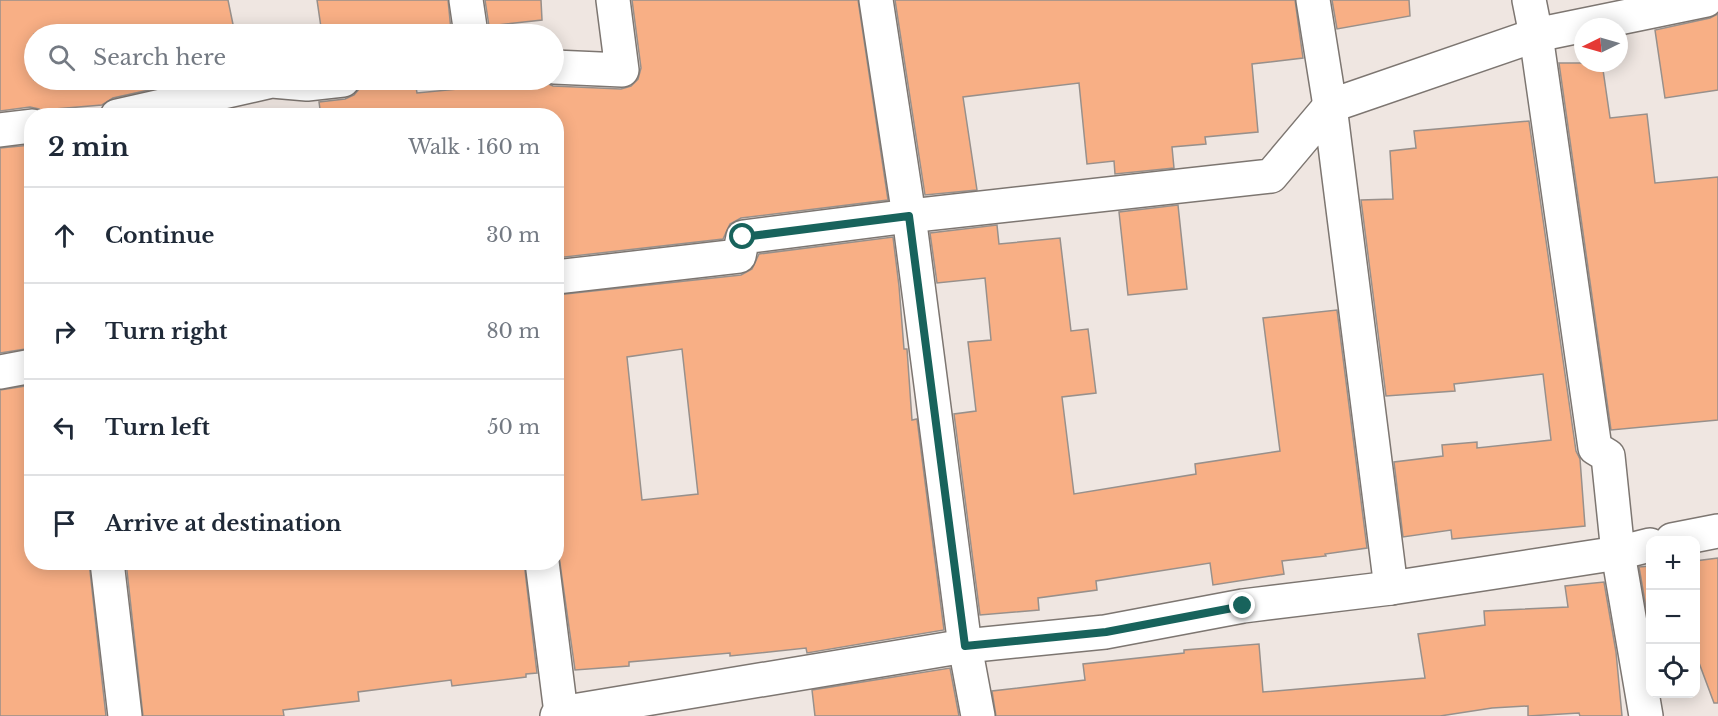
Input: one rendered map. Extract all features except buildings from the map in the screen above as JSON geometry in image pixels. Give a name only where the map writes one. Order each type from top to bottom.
[{"type":"street","points":[[466,0],[470,24]]},
{"type":"street","points":[[564,67],[622,70],[613,0]]},
{"type":"street","points":[[876,0],[909,216],[965,646],[978,716]]},
{"type":"street","points":[[1314,0],[1330,106],[1391,588]]},
{"type":"street","points":[[1529,0],[1536,35],[1595,448],[1608,456],[1618,553],[1646,716]]},
{"type":"street","points":[[564,276],[739,256],[743,237],[909,216],[1271,176],[1330,106],[1536,35],[1695,1]]},
{"type":"street","points":[[152,108],[232,90]]},
{"type":"street","points":[[0,130],[24,127]]},
{"type":"street","points":[[0,372],[24,368]]},
{"type":"street","points":[[1692,536],[1718,531]]},
{"type":"street","points":[[543,570],[559,715],[965,646],[1106,632],[1243,606],[1391,588],[1618,553],[1646,546]]},
{"type":"street","points":[[108,570],[125,716]]},
{"type":"route","points":[[743,237],[909,216],[965,646],[1106,632],[1243,606]]}]
